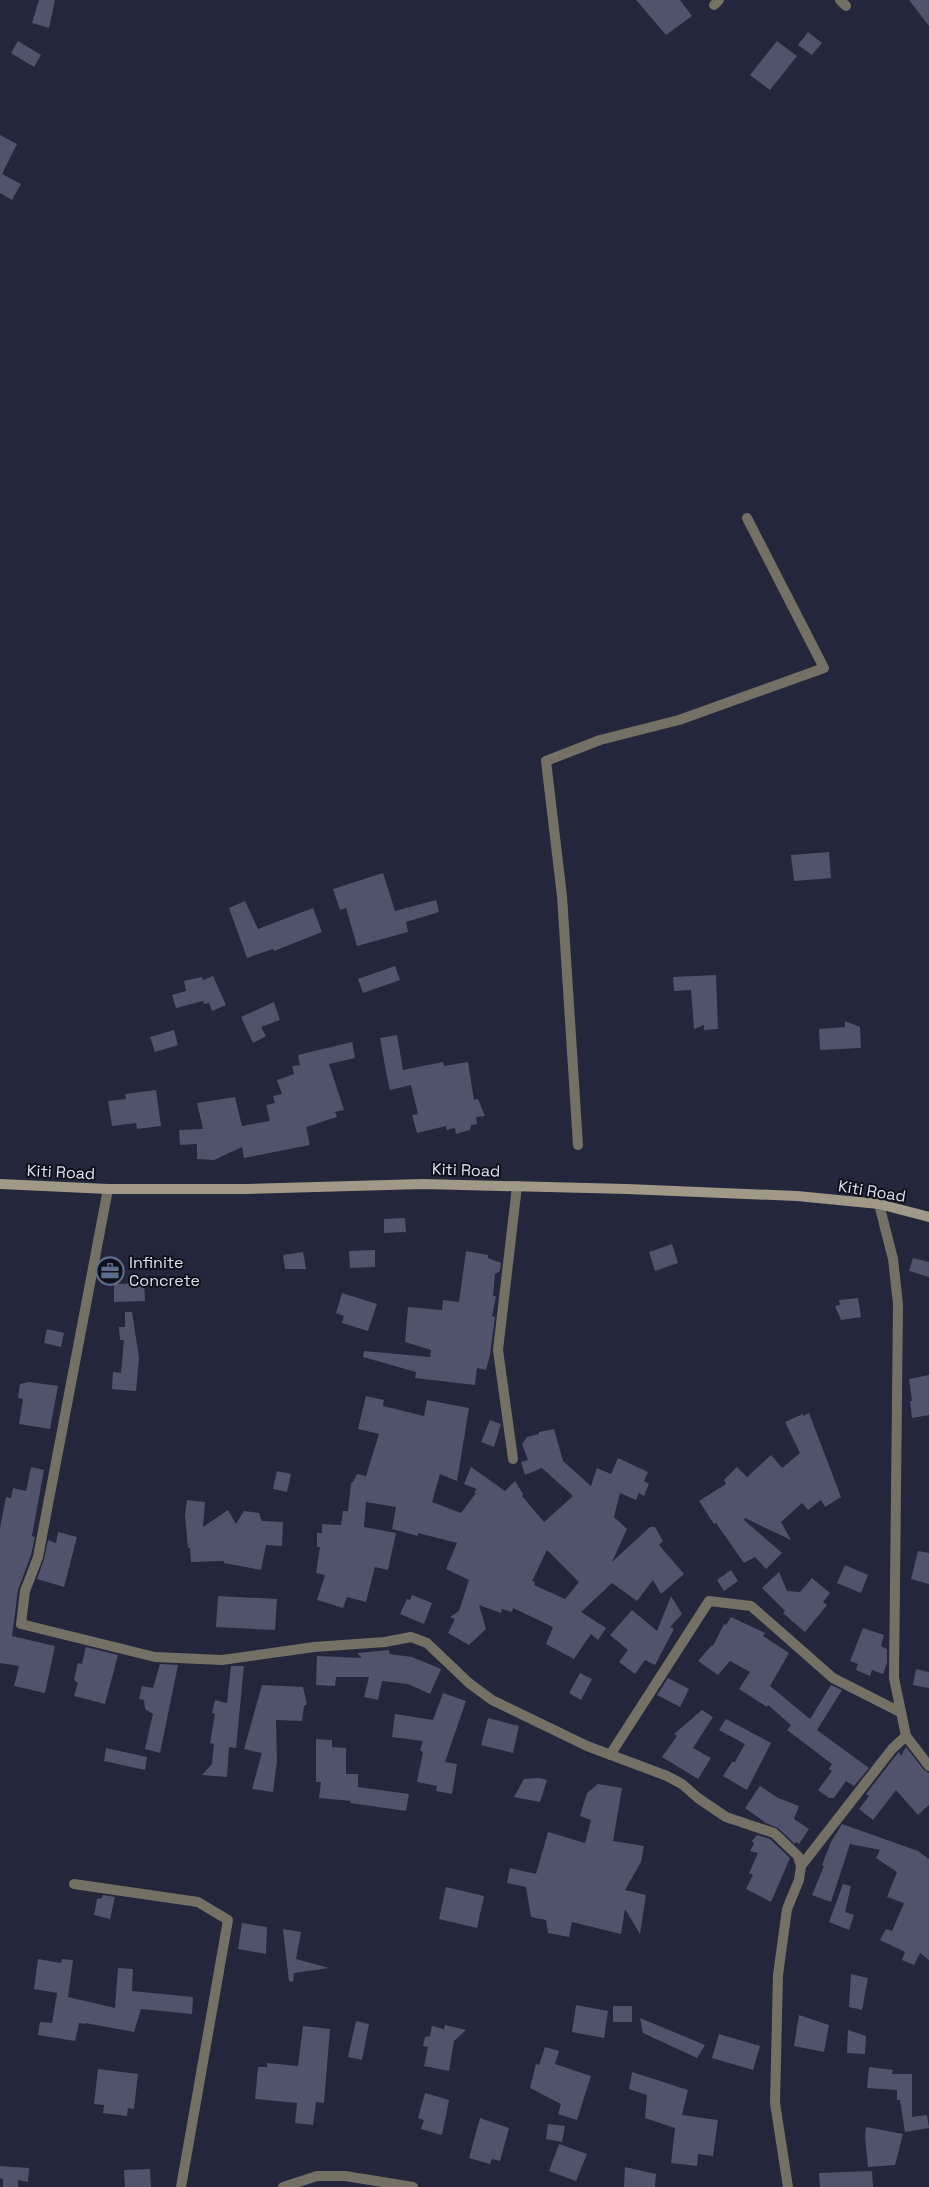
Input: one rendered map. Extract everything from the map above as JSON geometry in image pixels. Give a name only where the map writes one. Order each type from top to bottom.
[{"type":"street","points":[[578,1145],[562,896],[546,760],[600,740],[679,720],[824,668],[747,518]]},
{"type":"street","name":"Kiti Road","points":[[0,1184],[108,1189],[246,1189],[423,1184],[517,1186],[788,1196],[878,1204],[929,1217]]},
{"type":"street","points":[[513,1459],[498,1350],[517,1186]]},
{"type":"street","points":[[108,1189],[38,1557],[26,1591],[21,1624],[155,1657],[222,1660],[314,1647],[385,1642],[411,1637],[427,1643],[470,1683],[492,1700],[610,1754],[682,1784],[698,1798],[726,1817],[774,1833],[798,1856],[801,1866],[799,1880],[788,1908],[778,1975],[775,2102],[788,2187]]},
{"type":"street","points":[[878,1204],[893,1259],[898,1304],[894,1678],[906,1736],[929,1766]]},
{"type":"street","points":[[610,1754],[709,1601],[751,1606],[833,1678],[900,1712]]},
{"type":"street","points":[[801,1866],[892,1749],[906,1736]]},
{"type":"street","points":[[74,1884],[198,1902],[228,1920],[181,2187]]},
{"type":"street","points":[[282,2187],[317,2176],[345,2176],[390,2186],[413,2187]]},
{"type":"building","points":[[39,0],[55,0],[49,28],[32,23]]},
{"type":"building","points":[[636,0],[680,0],[692,16],[666,35]]},
{"type":"building","points":[[909,0],[929,0],[929,26]]},
{"type":"building","points":[[808,32],[822,43],[812,55],[798,45]]},
{"type":"building","points":[[18,41],[41,55],[34,67],[11,53]]},
{"type":"building","points":[[777,41],[797,56],[770,90],[750,75]]},
{"type":"building","points":[[0,135],[17,144],[2,174],[21,184],[12,200],[0,193]]},
{"type":"building","points":[[829,852],[831,878],[794,881],[791,855]]},
{"type":"building","points":[[383,873],[395,911],[436,900],[439,912],[406,922],[408,932],[357,946],[346,908],[340,910],[333,889]]},
{"type":"building","points":[[245,901],[258,929],[313,908],[322,932],[274,951],[273,949],[247,958],[229,908]]},
{"type":"building","points":[[395,966],[400,980],[363,993],[358,979]]},
{"type":"building","points":[[716,975],[718,1029],[704,1030],[704,1025],[694,1029],[691,990],[674,991],[673,977]]},
{"type":"building","points":[[213,976],[226,1005],[212,1011],[209,1003],[204,1004],[203,1001],[176,1008],[172,995],[186,991],[184,981],[202,977],[203,980]]},
{"type":"building","points":[[274,1002],[280,1020],[261,1027],[266,1036],[253,1043],[241,1017]]},
{"type":"building","points":[[845,1021],[860,1027],[861,1048],[820,1050],[819,1029],[845,1027]]},
{"type":"building","points":[[174,1030],[178,1045],[155,1052],[150,1037]]},
{"type":"building","points":[[397,1035],[403,1070],[443,1062],[444,1066],[468,1062],[474,1100],[478,1099],[485,1116],[476,1117],[477,1124],[471,1125],[470,1130],[456,1134],[455,1128],[447,1130],[446,1126],[417,1133],[412,1115],[418,1114],[411,1085],[390,1090],[386,1072],[380,1038]]},
{"type":"building","points":[[352,1042],[355,1058],[329,1064],[344,1110],[335,1112],[337,1117],[306,1127],[310,1145],[244,1158],[242,1147],[214,1160],[197,1159],[197,1144],[180,1145],[179,1130],[203,1129],[197,1103],[235,1097],[242,1126],[270,1121],[266,1105],[275,1103],[273,1096],[282,1094],[277,1080],[294,1074],[292,1066],[300,1065],[298,1055]]},
{"type":"building","points":[[156,1090],[161,1126],[137,1129],[136,1123],[112,1126],[108,1101],[126,1099],[125,1094]]},
{"type":"building","points":[[405,1218],[406,1232],[384,1233],[384,1219]]},
{"type":"building","points":[[672,1244],[678,1263],[655,1271],[649,1252]]},
{"type":"building","points":[[375,1250],[375,1267],[350,1268],[349,1251]]},
{"type":"building","points":[[466,1251],[488,1255],[488,1258],[501,1263],[500,1271],[495,1274],[493,1296],[496,1296],[492,1316],[495,1317],[490,1355],[486,1370],[477,1368],[475,1385],[415,1378],[416,1372],[363,1357],[364,1351],[430,1357],[431,1350],[405,1342],[408,1307],[442,1310],[443,1300],[459,1302]]},
{"type":"building","points":[[303,1252],[306,1269],[285,1269],[283,1255]]},
{"type":"building","points":[[913,1258],[929,1262],[929,1277],[909,1271]]},
{"type":"building","points":[[144,1283],[145,1301],[114,1302],[114,1284]]},
{"type":"building","points":[[342,1293],[377,1304],[368,1331],[342,1323],[344,1316],[336,1313]]},
{"type":"building","points":[[858,1298],[861,1317],[841,1320],[835,1306],[840,1305],[839,1300]]},
{"type":"building","points":[[125,1312],[132,1312],[139,1357],[136,1391],[112,1389],[113,1372],[121,1373],[124,1340],[120,1340],[119,1327],[125,1327]]},
{"type":"building","points":[[47,1329],[64,1333],[61,1347],[44,1343]]},
{"type":"building","points":[[929,1375],[929,1415],[912,1418],[909,1379]]},
{"type":"building","points":[[29,1382],[58,1386],[50,1429],[19,1424],[23,1399],[18,1398],[20,1384]]},
{"type":"building","points":[[366,1396],[384,1400],[383,1406],[424,1416],[427,1400],[469,1408],[457,1481],[440,1474],[432,1502],[461,1513],[477,1489],[464,1484],[471,1467],[505,1491],[515,1481],[523,1494],[522,1496],[544,1522],[573,1496],[542,1468],[525,1475],[521,1462],[528,1460],[522,1444],[527,1437],[554,1429],[563,1461],[591,1486],[597,1468],[611,1474],[618,1458],[648,1472],[644,1481],[649,1484],[644,1496],[639,1493],[636,1500],[620,1493],[614,1517],[627,1529],[612,1562],[650,1527],[655,1527],[663,1541],[659,1545],[684,1574],[661,1594],[653,1580],[637,1601],[612,1583],[581,1612],[606,1628],[598,1640],[591,1634],[574,1659],[546,1644],[553,1627],[513,1608],[512,1612],[502,1609],[501,1613],[479,1605],[486,1629],[469,1645],[448,1633],[455,1619],[450,1617],[459,1611],[469,1580],[446,1569],[457,1543],[418,1533],[418,1536],[392,1529],[396,1507],[366,1502],[364,1527],[396,1533],[388,1570],[375,1567],[366,1602],[347,1597],[343,1608],[317,1600],[325,1575],[316,1573],[320,1547],[317,1547],[317,1533],[322,1533],[322,1524],[341,1525],[343,1511],[348,1511],[351,1483],[357,1474],[366,1476],[379,1434],[358,1429]],"holes":[[[547,1550],[579,1582],[565,1599],[534,1585],[535,1582],[532,1581]]]},
{"type":"building","points":[[809,1413],[841,1497],[825,1507],[821,1500],[808,1510],[802,1503],[781,1522],[791,1540],[745,1518],[744,1520],[782,1553],[766,1569],[755,1557],[744,1563],[699,1501],[726,1484],[724,1480],[737,1467],[747,1477],[771,1455],[782,1468],[800,1453],[785,1422]]},
{"type":"building","points":[[490,1420],[501,1424],[494,1447],[481,1442]]},
{"type":"building","points":[[31,1467],[44,1470],[32,1536],[35,1537],[31,1555],[18,1590],[12,1636],[55,1646],[45,1693],[14,1686],[19,1666],[0,1663],[0,1528],[6,1497],[11,1498],[13,1488],[26,1491]]},
{"type":"building","points":[[277,1471],[291,1474],[287,1492],[273,1489]]},
{"type":"building","points":[[187,1500],[205,1502],[203,1527],[228,1510],[236,1524],[244,1511],[259,1513],[262,1521],[283,1522],[282,1546],[266,1545],[261,1570],[224,1563],[224,1561],[191,1562],[185,1515]]},
{"type":"building","points":[[58,1532],[77,1537],[64,1587],[37,1579],[48,1540],[56,1543]]},
{"type":"building","points":[[918,1551],[929,1553],[929,1584],[911,1579]]},
{"type":"building","points":[[845,1565],[868,1575],[861,1593],[837,1583]]},
{"type":"building","points":[[731,1570],[738,1581],[724,1591],[717,1580]]},
{"type":"building","points":[[779,1572],[787,1591],[800,1592],[812,1578],[830,1593],[823,1602],[827,1605],[805,1632],[783,1613],[785,1611],[762,1588]]},
{"type":"building","points":[[412,1595],[432,1603],[424,1624],[400,1614],[407,1599],[410,1600]]},
{"type":"building","points":[[218,1596],[277,1599],[275,1630],[216,1627]]},
{"type":"building","points":[[671,1596],[682,1614],[670,1627],[674,1629],[655,1665],[645,1660],[635,1674],[619,1662],[628,1650],[610,1635],[632,1610],[657,1631]]},
{"type":"building","points":[[731,1617],[765,1633],[763,1636],[789,1653],[770,1686],[810,1719],[831,1685],[842,1690],[817,1730],[869,1768],[854,1786],[846,1781],[834,1798],[829,1798],[818,1790],[832,1771],[829,1769],[832,1764],[787,1730],[791,1725],[768,1705],[767,1707],[739,1689],[750,1672],[730,1661],[718,1675],[698,1661],[713,1646],[724,1624],[726,1625]]},
{"type":"building","points":[[863,1628],[884,1635],[881,1646],[887,1649],[887,1663],[883,1674],[872,1670],[870,1676],[856,1670],[858,1664],[850,1661]]},
{"type":"building","points":[[86,1647],[118,1655],[105,1704],[74,1696],[78,1683],[74,1680],[78,1663],[82,1664]]},
{"type":"building","points":[[389,1650],[390,1654],[412,1657],[441,1669],[430,1694],[408,1684],[382,1681],[378,1700],[364,1697],[369,1677],[336,1677],[335,1686],[316,1685],[317,1656],[362,1658],[357,1653]]},
{"type":"building","points":[[160,1664],[178,1665],[160,1753],[145,1749],[153,1714],[145,1709],[144,1700],[139,1699],[142,1686],[153,1688]]},
{"type":"building","points":[[231,1666],[244,1666],[236,1748],[229,1747],[227,1777],[202,1775],[212,1764],[214,1744],[210,1743],[215,1714],[212,1713],[215,1700],[227,1703]]},
{"type":"building","points":[[916,1669],[929,1672],[929,1688],[913,1685]]},
{"type":"building","points":[[580,1673],[592,1679],[581,1700],[569,1693]]},
{"type":"building","points":[[668,1678],[689,1689],[680,1707],[657,1695]]},
{"type":"building","points":[[262,1685],[303,1687],[307,1704],[304,1706],[302,1721],[276,1720],[277,1761],[273,1792],[252,1789],[262,1753],[244,1749]]},
{"type":"building","points":[[443,1693],[466,1701],[445,1762],[457,1764],[452,1794],[436,1791],[437,1786],[417,1782],[423,1752],[420,1750],[423,1741],[392,1737],[395,1714],[433,1720]]},
{"type":"building","points":[[702,1710],[713,1717],[693,1748],[711,1758],[698,1779],[662,1757],[677,1736],[674,1734]]},
{"type":"building","points":[[488,1718],[519,1726],[513,1753],[481,1745]]},
{"type":"building","points":[[726,1719],[771,1743],[747,1790],[723,1776],[732,1762],[735,1762],[745,1744],[719,1730]]},
{"type":"building","points":[[316,1739],[332,1740],[332,1747],[346,1748],[346,1774],[358,1774],[358,1787],[409,1794],[406,1811],[350,1803],[351,1801],[319,1798],[321,1782],[316,1782]]},
{"type":"building","points":[[906,1747],[924,1770],[929,1773],[929,1805],[918,1815],[896,1790],[873,1820],[859,1809],[869,1796],[866,1794],[897,1754],[899,1752],[901,1756]]},
{"type":"building","points":[[106,1748],[147,1757],[145,1770],[104,1761]]},
{"type":"building","points":[[539,1778],[547,1780],[540,1802],[514,1797],[524,1779]]},
{"type":"building","points":[[598,1784],[622,1788],[613,1841],[644,1846],[641,1862],[625,1890],[646,1895],[640,1934],[625,1909],[621,1934],[572,1922],[569,1937],[548,1933],[546,1920],[531,1917],[526,1887],[507,1883],[510,1868],[536,1874],[548,1832],[585,1843],[591,1820],[580,1816],[587,1793]]},
{"type":"building","points":[[760,1786],[778,1798],[799,1806],[794,1819],[809,1829],[799,1844],[796,1842],[795,1844],[778,1828],[766,1823],[745,1808]]},
{"type":"building","points":[[842,1824],[918,1851],[929,1859],[929,1960],[920,1953],[914,1965],[902,1960],[905,1952],[880,1940],[886,1929],[892,1931],[904,1903],[887,1897],[897,1872],[876,1858],[880,1850],[850,1844],[831,1902],[812,1895],[824,1866],[822,1865],[831,1842]]},
{"type":"building","points":[[757,1835],[770,1839],[790,1858],[771,1902],[746,1889],[753,1875],[749,1873],[758,1853],[750,1851],[754,1844],[752,1841]]},
{"type":"building","points":[[843,1884],[851,1886],[845,1912],[854,1915],[849,1930],[829,1922]]},
{"type":"building","points":[[446,1887],[484,1896],[477,1928],[439,1919]]},
{"type":"building","points":[[103,1895],[115,1897],[110,1919],[94,1915],[97,1899],[102,1898]]},
{"type":"building","points":[[242,1923],[267,1927],[266,1954],[238,1949]]},
{"type":"building","points":[[283,1929],[301,1932],[296,1959],[329,1968],[294,1973],[293,1982],[289,1981]]},
{"type":"building","points":[[38,1959],[61,1963],[62,1959],[73,1960],[68,1997],[115,2008],[118,1968],[133,1969],[132,1991],[193,1997],[192,2014],[141,2009],[134,2032],[79,2023],[75,2041],[38,2035],[40,2022],[52,2023],[57,1993],[34,1989]]},
{"type":"building","points":[[851,1974],[868,1978],[862,2010],[849,2007]]},
{"type":"building","points":[[576,2005],[608,2011],[604,2038],[572,2032]]},
{"type":"building","points":[[613,2006],[632,2006],[632,2022],[613,2022]]},
{"type":"building","points":[[799,2015],[829,2025],[824,2052],[794,2046]]},
{"type":"building","points":[[640,2018],[705,2045],[697,2058],[643,2033]]},
{"type":"building","points":[[356,2021],[369,2024],[362,2060],[348,2057]]},
{"type":"building","points":[[445,2025],[466,2030],[454,2041],[449,2071],[424,2066],[428,2047],[423,2046],[425,2037],[430,2036],[432,2026],[444,2029]]},
{"type":"building","points":[[303,2026],[330,2029],[324,2103],[316,2102],[313,2125],[295,2123],[297,2103],[255,2099],[258,2067],[267,2067],[267,2063],[298,2066]]},
{"type":"building","points":[[848,2030],[866,2036],[865,2054],[847,2053]]},
{"type":"building","points":[[719,2034],[760,2046],[753,2070],[712,2058]]},
{"type":"building","points":[[545,2047],[559,2051],[555,2064],[591,2076],[577,2120],[558,2114],[561,2104],[530,2088],[536,2064],[539,2065]]},
{"type":"building","points":[[869,2067],[893,2070],[892,2074],[912,2074],[912,2117],[927,2115],[929,2128],[905,2132],[900,2100],[897,2100],[897,2090],[867,2088]]},
{"type":"building","points":[[98,2069],[138,2074],[134,2109],[128,2108],[127,2116],[103,2113],[104,2105],[94,2104]]},
{"type":"building","points":[[632,2072],[688,2090],[682,2115],[718,2120],[713,2156],[698,2154],[697,2166],[671,2163],[675,2128],[645,2118],[647,2095],[629,2089]]},
{"type":"building","points":[[425,2093],[449,2100],[442,2135],[421,2129],[424,2120],[418,2118]]},
{"type":"building","points":[[480,2118],[509,2128],[500,2161],[492,2159],[490,2164],[469,2158]]},
{"type":"building","points":[[548,2124],[565,2126],[562,2142],[546,2139]]},
{"type":"building","points":[[866,2127],[903,2134],[895,2165],[868,2167]]},
{"type":"building","points":[[559,2144],[587,2154],[576,2181],[549,2171]]},
{"type":"building","points":[[0,2166],[29,2168],[28,2182],[18,2180],[18,2187],[3,2187],[3,2179],[0,2178]]},
{"type":"building","points":[[625,2167],[656,2174],[655,2187],[624,2187]]},
{"type":"building","points":[[150,2169],[151,2187],[125,2187],[124,2170]]},
{"type":"building","points":[[872,2171],[873,2187],[820,2187],[819,2173]]},
{"type":"place","name":"Infinite Concrete","points":[[110,1271]]}]
